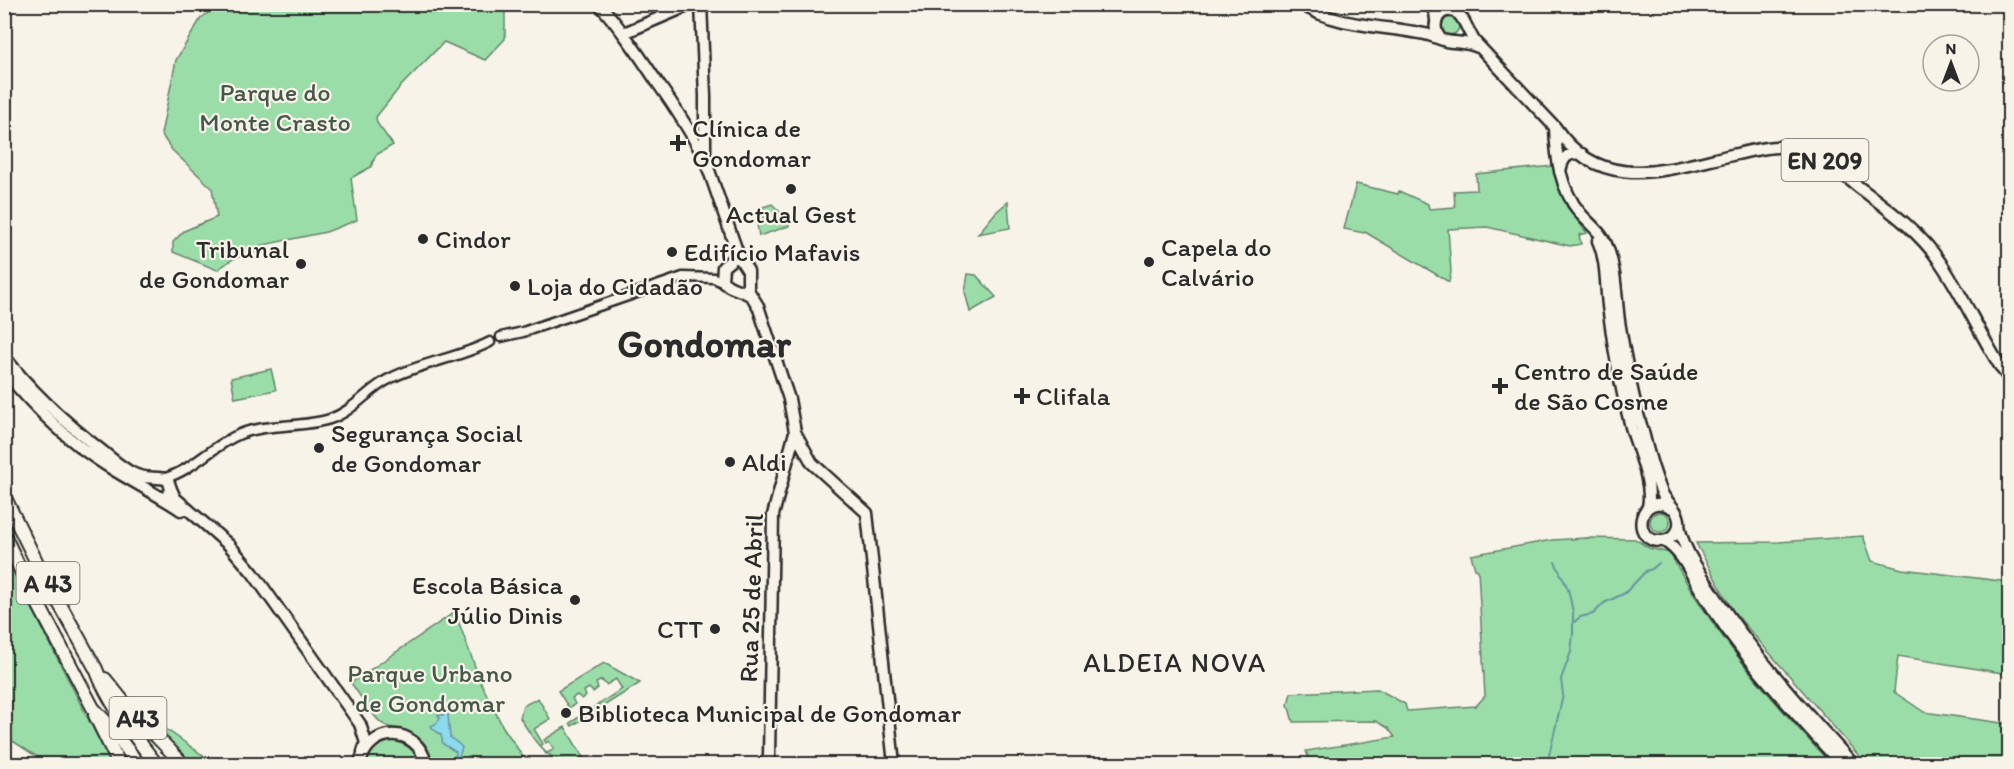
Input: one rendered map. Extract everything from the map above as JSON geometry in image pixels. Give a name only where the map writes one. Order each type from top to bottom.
[{"type":"highway","name":"A 43","points":[[4,496],[39,567],[96,669],[101,683],[131,731],[156,765]]},
{"type":"highway","name":"A 43","points":[[4,535],[93,708],[110,726],[138,765]]},
{"type":"highway","name":"A43","points":[[96,669],[111,684],[126,705],[183,765]]},
{"type":"highway","name":"A43","points":[[93,708],[119,765]]},
{"type":"main road","points":[[599,4],[624,33],[693,135],[705,159]]},
{"type":"main road","points":[[624,33],[692,4]]},
{"type":"main road","name":"Rua 25 de Abril","points":[[701,4],[705,159],[735,247],[748,271],[748,290],[758,306],[789,399],[795,432],[773,515],[770,756],[765,765]]},
{"type":"main road","points":[[1302,4],[1309,10],[1331,19],[1421,33],[1449,41],[1462,34],[1465,25],[1461,16],[1444,8],[1430,30],[1421,33]]},
{"type":"main road","points":[[1429,4],[1435,12],[1435,30],[1440,38]]},
{"type":"main road","name":"EN 209","points":[[1465,25],[1468,33],[1483,51],[1566,141],[1582,154],[1603,166],[1629,174],[1651,173],[1761,148],[1781,147],[1804,150],[1824,160],[1923,240],[1940,262],[2010,380]]},
{"type":"main road","name":"EN 209","points":[[1454,40],[1469,43],[1483,51]]},
{"type":"main road","points":[[1555,127],[1555,148],[1560,172],[1570,199],[1607,244],[1623,343],[1641,427],[1662,494],[1677,513],[1682,536],[1698,570],[1732,623],[1853,765]]},
{"type":"main road","points":[[693,135],[705,132]]},
{"type":"main road","points":[[1560,172],[1566,156],[1572,153],[1582,154]]},
{"type":"main road","points":[[1588,222],[1600,245],[1603,258],[1613,342],[1630,424],[1650,492],[1648,507],[1642,518],[1643,530],[1651,540],[1664,541],[1670,545],[1682,558],[1701,592],[1737,645],[1841,765]]},
{"type":"main road","points":[[735,247],[736,256],[728,263],[721,275],[729,286],[752,297]]},
{"type":"main road","points":[[728,263],[739,261],[743,263]]},
{"type":"main road","points":[[729,286],[741,287],[747,280]]},
{"type":"main road","points":[[4,356],[37,394],[83,437],[132,473],[166,482]]},
{"type":"main road","points":[[4,371],[32,403],[70,438],[105,465],[193,515]]},
{"type":"main road","points":[[795,432],[810,460],[867,513],[894,765]]},
{"type":"main road","points":[[787,462],[797,459],[810,460]]},
{"type":"main road","points":[[156,494],[166,496],[166,482]]},
{"type":"main road","points":[[156,494],[152,485],[166,482]]},
{"type":"main road","points":[[166,482],[175,498],[229,545],[253,573],[360,724],[366,743],[360,761]]},
{"type":"main road","points":[[1648,507],[1660,503],[1672,508]]},
{"type":"main road","points":[[1664,541],[1674,535],[1679,524]]},
{"type":"main road","points":[[360,724],[378,734],[408,738],[417,744],[423,753],[426,765]]},
{"type":"main road","points":[[360,761],[369,744],[388,735]]},
{"type":"street","points":[[166,482],[237,436],[261,429],[333,418],[392,378],[475,350],[490,342],[494,334],[501,337],[684,277],[707,274],[728,263]]},
{"type":"street","points":[[695,276],[714,278],[729,286]]},
{"type":"green space","name":"Parque do Monte Crasto","points":[[220,5],[505,5],[505,39],[485,60],[444,42],[400,87],[376,117],[377,123],[393,145],[376,155],[371,167],[351,178],[357,220],[326,232],[258,246],[258,251],[233,259],[217,270],[173,252],[173,242],[184,231],[217,217],[212,188],[172,150],[161,134],[176,60],[201,18]]},
{"type":"green space","points":[[1450,17],[1458,22],[1459,26],[1454,34],[1450,35],[1442,30],[1441,26],[1446,18]]},
{"type":"green space","points":[[1553,166],[1567,207],[1587,233],[1579,235],[1581,244],[1570,246],[1487,227],[1448,229],[1451,272],[1449,282],[1365,232],[1344,229],[1356,184],[1398,194],[1399,191],[1428,204],[1429,209],[1455,207],[1454,191],[1477,190],[1476,174]]},
{"type":"green space","points":[[1008,202],[1010,228],[978,234],[996,212]]},
{"type":"green space","points":[[772,204],[789,221],[789,226],[759,236],[757,224],[764,221],[760,208]]},
{"type":"green space","points":[[968,274],[976,275],[996,297],[970,312],[965,292]]},
{"type":"green space","points":[[271,369],[276,390],[235,398],[231,378]]},
{"type":"green space","points":[[1660,512],[1667,515],[1670,522],[1667,529],[1660,532],[1653,529],[1650,522],[1653,515]]},
{"type":"green space","points":[[1863,536],[1872,561],[1902,569],[2009,582],[2009,674],[1898,656],[1894,692],[1924,712],[2009,724],[2009,764],[1866,764],[1733,611],[1696,543],[1779,542]]},
{"type":"green space","points":[[1635,539],[1649,548],[1670,553],[1704,610],[1743,664],[1831,764],[1311,764],[1306,751],[1395,737],[1388,728],[1376,721],[1293,722],[1288,704],[1291,693],[1378,689],[1405,704],[1407,711],[1476,706],[1485,696],[1478,570],[1475,569],[1471,555],[1552,540]]},
{"type":"green space","points":[[5,555],[111,764],[48,764],[5,736]]},
{"type":"green space","name":"Parque Urbano de Gondomar","points":[[455,612],[481,683],[503,727],[528,764],[431,764],[428,753],[420,740],[407,731],[389,727],[380,722],[351,683]]},
{"type":"green space","points":[[604,663],[640,683],[572,726],[570,723],[622,689],[616,679],[606,685],[602,680],[596,683],[598,688],[593,692],[589,688],[584,691],[586,696],[582,699],[577,695],[572,698],[575,704],[569,708],[558,691]]},
{"type":"green space","points":[[134,698],[137,704],[141,702],[159,724],[215,764],[193,764],[153,725],[132,700]]},
{"type":"green space","points":[[538,698],[550,719],[534,729],[543,744],[541,746],[544,751],[520,718],[523,706]]},
{"type":"green space","points":[[565,727],[584,759],[561,760],[547,753],[554,749],[549,741],[546,743],[544,740]]},
{"type":"green space","points":[[393,741],[410,748],[419,764],[365,764],[375,748]]},
{"type":"water","points":[[447,705],[450,737],[462,747],[459,764],[455,764],[456,752],[443,744],[441,735],[431,726],[437,723],[440,718],[438,715],[444,715]]},
{"type":"waterway","points":[[1547,764],[1563,695],[1561,679],[1571,652],[1573,634],[1573,612],[1568,589],[1555,562]]},
{"type":"waterway","points":[[1573,623],[1580,617],[1593,614],[1604,603],[1625,593],[1646,571],[1659,563]]},
{"type":"place","name":"Clínica de Gondomar","points":[[678,143]]},
{"type":"place","name":"Actual Gest","points":[[791,189]]},
{"type":"place","name":"Cindor","points":[[423,239]]},
{"type":"place","name":"Edifício Mafavis","points":[[672,252]]},
{"type":"place","name":"Capela do Calvário","points":[[1149,262]]},
{"type":"place","name":"Tribunal de Gondomar","points":[[301,264]]},
{"type":"place","name":"Loja do Cidadão","points":[[515,286]]},
{"type":"place","name":"Centro de Saúde de São Cosme","points":[[1500,386]]},
{"type":"place","name":"Clifala","points":[[1022,396]]},
{"type":"place","name":"Segurança Social de Gondomar","points":[[319,448]]},
{"type":"place","name":"Aldi","points":[[730,462]]},
{"type":"place","name":"Escola Básica Júlio Dinis","points":[[575,600]]},
{"type":"place","name":"CTT","points":[[715,629]]},
{"type":"place","name":"Biblioteca Municipal de Gondomar","points":[[566,713]]},
{"type":"district","name":"Gondomar","points":[[704,344]]},
{"type":"district","name":"ALDEIA NOVA","points":[[1175,662]]}]
